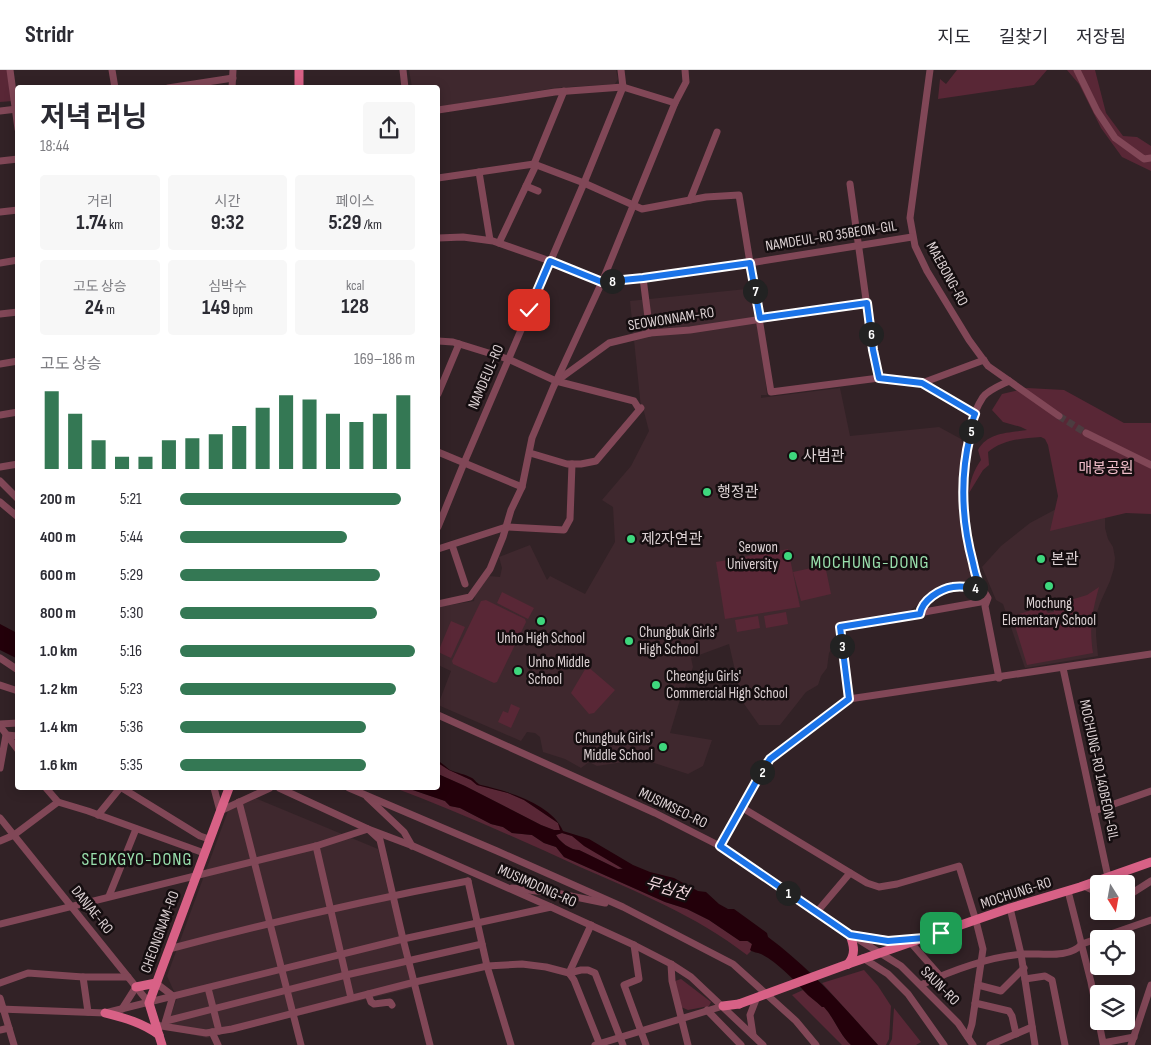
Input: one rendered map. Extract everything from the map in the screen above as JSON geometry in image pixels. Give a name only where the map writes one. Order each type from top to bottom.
[{"type":"main road","points":[[298,85],[299,70]]},
{"type":"main road","name":"CHEONGNAM-RO","points":[[149,1003],[228,790]]},
{"type":"main road","name":"MOCHUNG-RO","points":[[1114,875],[1151,862]]},
{"type":"main road","name":"MOCHUNG-RO","points":[[723,1006],[738,1004],[1010,908],[1090,884]]},
{"type":"main road","points":[[848,964],[854,950],[850,935],[888,941],[924,938]]},
{"type":"main road","points":[[136,987],[156,983]]},
{"type":"main road","points":[[149,1003],[162,1024],[159,1036],[162,1045]]},
{"type":"main road","points":[[105,1013],[142,1025],[159,1036]]},
{"type":"street","points":[[10,70],[15,102]]},
{"type":"street","points":[[112,70],[114,85]]},
{"type":"street","points":[[402,70],[404,85]]},
{"type":"street","name":"NAMDEUL-RO","points":[[440,522],[584,183],[622,87],[621,70]]},
{"type":"street","points":[[440,604],[470,597],[490,569],[511,510],[522,487],[532,438],[602,282],[675,103],[686,82],[685,70]]},
{"type":"street","name":"MAEBONG-RO","points":[[930,70],[910,218],[912,237],[921,260],[935,285],[969,340],[988,366],[1059,416]]},
{"type":"street","points":[[1076,70],[1115,138],[1144,159],[1151,158]]},
{"type":"street","points":[[182,85],[233,74]]},
{"type":"street","points":[[440,110],[564,91],[622,87],[675,103]]},
{"type":"street","points":[[499,243],[535,165],[564,91]]},
{"type":"street","points":[[0,112],[15,109]]},
{"type":"street","points":[[690,200],[717,132]]},
{"type":"street","points":[[0,161],[15,159]]},
{"type":"street","points":[[440,178],[535,165],[584,183],[642,209],[706,197],[739,195],[771,392],[879,378],[922,383],[975,414]]},
{"type":"street","points":[[479,172],[490,240]]},
{"type":"street","points":[[850,184],[873,350],[879,378]]},
{"type":"street","points":[[526,186],[538,191]]},
{"type":"street","points":[[0,212],[15,210]]},
{"type":"street","name":"NAMDEUL-RO 35BEON-GIL","points":[[440,238],[463,237],[490,240],[602,282],[750,263],[912,237]]},
{"type":"street","points":[[0,263],[15,260]]},
{"type":"street","points":[[643,278],[650,333]]},
{"type":"street","name":"SEOWONNAM-RO","points":[[556,382],[609,343],[650,333],[690,330],[867,303]]},
{"type":"street","points":[[0,314],[15,312]]},
{"type":"street","points":[[440,341],[459,344],[508,359],[556,382],[634,401],[639,409],[641,408],[596,461],[567,464],[530,453]]},
{"type":"street","points":[[440,389],[459,344]]},
{"type":"street","points":[[922,383],[984,360]]},
{"type":"street","points":[[0,364],[15,362]]},
{"type":"street","points":[[999,678],[985,606],[988,598],[978,582],[969,549],[964,515],[964,483],[967,447],[975,414],[984,395],[1009,381]]},
{"type":"street","points":[[0,415],[15,412]]},
{"type":"street","points":[[1086,433],[1151,465]]},
{"type":"street","points":[[440,453],[522,487]]},
{"type":"street","points":[[0,467],[15,464]]},
{"type":"street","points":[[440,548],[506,527],[564,530],[570,519],[572,464]]},
{"type":"street","points":[[0,481],[14,491]]},
{"type":"street","points":[[0,502],[15,514]]},
{"type":"street","points":[[452,545],[466,584]]},
{"type":"street","points":[[920,614],[925,601],[939,592],[953,587],[982,588]]},
{"type":"street","points":[[849,699],[840,627],[986,602]]},
{"type":"street","points":[[720,846],[770,759],[849,699],[1151,654]]},
{"type":"street","points":[[0,658],[15,668]]},
{"type":"street","name":"MOCHUNG-RO 140BEON-GIL","points":[[1063,668],[1108,875]]},
{"type":"street","points":[[0,685],[15,690]]},
{"type":"street","name":"MUSIMSEO-RO","points":[[440,716],[720,846],[816,913],[881,953]]},
{"type":"street","points":[[0,725],[15,723]]},
{"type":"street","points":[[0,725],[13,734],[0,768]]},
{"type":"street","points":[[48,790],[58,802],[204,853]]},
{"type":"street","points":[[98,815],[119,790]]},
{"type":"street","points":[[124,790],[200,836],[210,839]]},
{"type":"street","points":[[215,790],[220,811],[266,790]]},
{"type":"street","name":"MUSIMDONG-RO","points":[[283,790],[368,829],[413,846],[551,907],[671,964],[691,977],[763,1045]]},
{"type":"street","points":[[355,790],[623,907],[734,964],[796,1021],[816,1045]]},
{"type":"street","points":[[358,790],[404,832],[413,846]]},
{"type":"street","points":[[1094,811],[1151,791]]},
{"type":"street","points":[[0,840],[14,835],[58,802]]},
{"type":"street","points":[[239,802],[301,1045]]},
{"type":"street","points":[[741,807],[867,883],[879,887],[897,884],[959,866],[983,950],[968,1037]]},
{"type":"street","name":"DANJAE-RO","points":[[0,818],[149,1003]]},
{"type":"street","points":[[109,896],[136,829]]},
{"type":"street","points":[[0,924],[316,846],[368,829],[380,840],[430,1045]]},
{"type":"street","points":[[316,846],[351,998]]},
{"type":"street","points":[[472,872],[468,881],[477,922],[487,966],[511,1045]]},
{"type":"street","points":[[816,913],[850,873]]},
{"type":"street","points":[[169,949],[330,909],[468,881]]},
{"type":"street","points":[[1135,891],[1151,881]]},
{"type":"street","points":[[503,886],[575,896],[623,907]]},
{"type":"street","points":[[1084,886],[1090,889]]},
{"type":"street","points":[[1068,891],[1091,982],[1102,1043],[1134,1037]]},
{"type":"street","points":[[2,1009],[105,1013],[403,939],[551,907]]},
{"type":"street","points":[[1010,908],[1024,968],[1035,1045]]},
{"type":"street","points":[[921,985],[981,962],[1021,954],[1066,953],[1076,950],[1082,944],[1151,920]]},
{"type":"street","points":[[569,973],[590,925]]},
{"type":"street","points":[[911,943],[941,977]]},
{"type":"street","points":[[162,1024],[346,975],[482,944]]},
{"type":"street","points":[[634,945],[639,979],[624,985],[646,1045]]},
{"type":"street","name":"SAUN-RO","points":[[881,953],[901,966],[921,985],[958,1024],[973,1045]]},
{"type":"street","points":[[862,959],[888,974],[908,994],[944,1045]]},
{"type":"street","points":[[162,1024],[206,1033],[216,1032],[414,982],[487,966],[522,964],[546,967],[569,973],[588,970],[595,973],[622,1042]]},
{"type":"street","points":[[671,964],[672,981],[688,1045]]},
{"type":"street","points":[[978,985],[1001,991],[1024,968]]},
{"type":"street","points":[[0,983],[28,973],[83,977],[128,977]]},
{"type":"street","points":[[569,973],[574,980],[598,1045],[622,1042],[642,1031],[723,1006]]},
{"type":"street","points":[[1025,979],[1045,976],[1052,980],[1065,1045]]},
{"type":"street","points":[[83,977],[88,1012]]},
{"type":"street","points":[[156,983],[173,996]]},
{"type":"street","points":[[1131,1045],[1151,985]]},
{"type":"street","points":[[122,1009],[136,987]]},
{"type":"street","points":[[208,988],[214,1010],[218,1045]]},
{"type":"street","points":[[368,994],[371,1002],[374,1004],[390,1002],[392,1005]]},
{"type":"street","points":[[162,1024],[173,996]]},
{"type":"street","points":[[754,1036],[750,1015],[757,997]]},
{"type":"street","points":[[0,998],[14,1045]]},
{"type":"street","points":[[975,1003],[1009,1011],[1016,1034]]},
{"type":"street","points":[[707,1010],[742,1045]]},
{"type":"street","points":[[990,1045],[1032,1027]]},
{"type":"street","points":[[0,1030],[9,1028]]},
{"type":"shaded area","points":[[409,70],[616,70],[618,79],[615,84],[555,88],[440,107],[440,85],[412,85]]},
{"type":"shaded area","name":"Seowon University","points":[[756,288],[767,395],[761,395],[761,398],[840,388],[850,436],[939,427],[961,439],[964,447],[961,483],[976,584],[930,596],[905,614],[835,625],[836,641],[829,653],[827,668],[821,676],[818,685],[806,692],[780,725],[759,725],[742,701],[729,644],[691,658],[693,667],[670,733],[712,740],[703,766],[688,774],[639,758],[597,766],[589,762],[581,768],[565,759],[543,752],[540,737],[535,733],[527,732],[521,741],[440,706],[440,700],[451,671],[440,666],[440,607],[474,601],[475,595],[489,576],[500,577],[502,568],[499,557],[530,545],[547,580],[550,576],[585,594],[615,542],[613,507],[602,500],[631,466],[649,431],[643,408],[641,408],[630,301]]},
{"type":"shaded area","name":"Mochung Elementary School","points":[[1058,508],[1105,516],[1105,528],[1108,539],[1113,547],[1115,558],[1110,581],[1096,615],[1098,656],[1025,668],[1003,604],[996,600],[982,567],[1001,546],[1030,523]]},
{"type":"shaded area","points":[[255,798],[378,849],[412,988],[207,1038],[171,1030],[168,1022],[177,998],[167,976],[228,811]]},
{"type":"green space","points":[[0,70],[10,70],[13,101],[0,102]]},
{"type":"green space","points":[[957,70],[1047,70],[1034,85],[938,99],[940,79],[946,84]]},
{"type":"green space","points":[[1067,70],[1095,70],[1106,113],[1123,136],[1137,137],[1151,146],[1151,171],[1122,157],[1101,128],[1079,84]]},
{"type":"green space","name":"매봉공원","points":[[1027,388],[1064,390],[1124,423],[1151,423],[1151,514],[1126,513],[1050,531],[1058,496],[1048,445],[1045,439],[1041,437],[1006,442],[988,452],[989,465],[983,470],[969,493],[973,475],[981,460],[978,450],[982,444],[999,434],[1027,430],[1003,422],[992,410],[1002,394]]},
{"type":"green space","points":[[788,549],[800,607],[725,619],[716,562]]},
{"type":"green space","points":[[825,565],[831,594],[801,601],[793,572]]},
{"type":"green space","points":[[1099,587],[1092,620],[1093,653],[1027,665],[1012,616],[1043,607],[1048,613],[1054,612],[1054,605],[1087,595]]},
{"type":"green space","points":[[502,592],[534,608],[528,619],[497,603]]},
{"type":"green space","points":[[486,600],[525,619],[526,622],[497,682],[494,683],[453,664],[452,661],[481,601]]},
{"type":"green space","points":[[786,612],[788,624],[766,628],[764,616]]},
{"type":"green space","points":[[758,616],[760,628],[737,632],[735,620]]},
{"type":"green space","points":[[451,621],[465,627],[451,658],[440,653],[440,647]]},
{"type":"green space","points":[[587,666],[615,690],[594,713],[589,714],[571,693]]},
{"type":"green space","points":[[511,704],[520,708],[511,728],[498,722],[503,711],[508,713]]},
{"type":"green space","points":[[440,764],[477,785],[508,793],[524,800],[558,823],[561,830],[554,830],[541,825],[440,775]]},
{"type":"green space","points":[[400,790],[413,790],[445,801],[450,806],[460,808],[491,824],[503,827],[512,833],[532,835],[544,843],[556,847],[564,857],[709,920],[740,941],[747,941],[752,944],[751,951],[747,955],[687,916]]},
{"type":"green space","points":[[562,833],[572,836],[623,868],[618,869],[569,847],[556,835]]},
{"type":"green space","points":[[864,970],[878,986],[891,1006],[889,1039],[886,1045],[878,1045],[822,983]]},
{"type":"green space","points":[[681,979],[711,1002],[709,1006],[688,1010],[681,1007],[675,981]]},
{"type":"green space","points":[[803,990],[824,1007],[851,1045],[842,1045],[792,995]]},
{"type":"green space","points":[[894,1008],[921,1042],[916,1045],[889,1045],[892,1039]]},
{"type":"water","points":[[0,624],[15,632],[15,658],[0,650]]},
{"type":"water","points":[[440,762],[450,770],[467,775],[480,784],[515,795],[528,800],[549,813],[557,823],[524,800],[508,793],[477,785],[471,780],[449,770]]},
{"type":"water","name":"무심천","points":[[440,775],[541,825],[554,830],[560,830],[558,824],[563,831],[589,839],[633,865],[650,872],[674,878],[698,891],[706,892],[719,904],[728,909],[734,909],[767,933],[768,937],[812,975],[878,1045],[851,1045],[824,1007],[808,995],[773,962],[761,954],[750,950],[752,944],[748,941],[740,941],[709,920],[687,909],[665,902],[564,857],[556,847],[544,843],[532,835],[512,833],[503,827],[491,824],[460,808],[450,806],[445,801],[413,790],[440,790]],"holes":[[[562,833],[572,836],[584,846],[623,869],[618,869],[569,847],[556,835]]]},
{"type":"tunnel","points":[[1059,416],[1086,433]]},
{"type":"place","name":"사범관","points":[[793,456]]},
{"type":"place","name":"행정관","points":[[707,492]]},
{"type":"place","name":"제2자연관","points":[[631,539]]},
{"type":"place","name":"Seowon University","points":[[788,556]]},
{"type":"place","name":"본관","points":[[1041,559]]},
{"type":"place","name":"Mochung Elementary School","points":[[1049,586]]},
{"type":"place","name":"Unho High School","points":[[541,621]]},
{"type":"place","name":"Chungbuk Girls' High School","points":[[629,641]]},
{"type":"place","name":"Unho Middle School","points":[[518,671]]},
{"type":"place","name":"Cheongju Girls' Commercial High School","points":[[656,685]]},
{"type":"place","name":"Chungbuk Girls' Middle School","points":[[663,747]]},
{"type":"district","name":"MOCHUNG-DONG","points":[[870,562]]},
{"type":"district","name":"SEOKGYO-DONG","points":[[137,859]]},
{"type":"route","points":[[529,310],[550,261],[602,282],[750,263],[760,318],[867,303],[873,350],[879,378],[922,383],[975,414],[967,447],[964,515],[969,549],[978,582],[982,588],[953,587],[939,592],[925,601],[920,614],[840,627],[849,699],[770,759],[720,846],[850,935],[888,941],[912,940],[941,933]]}]
